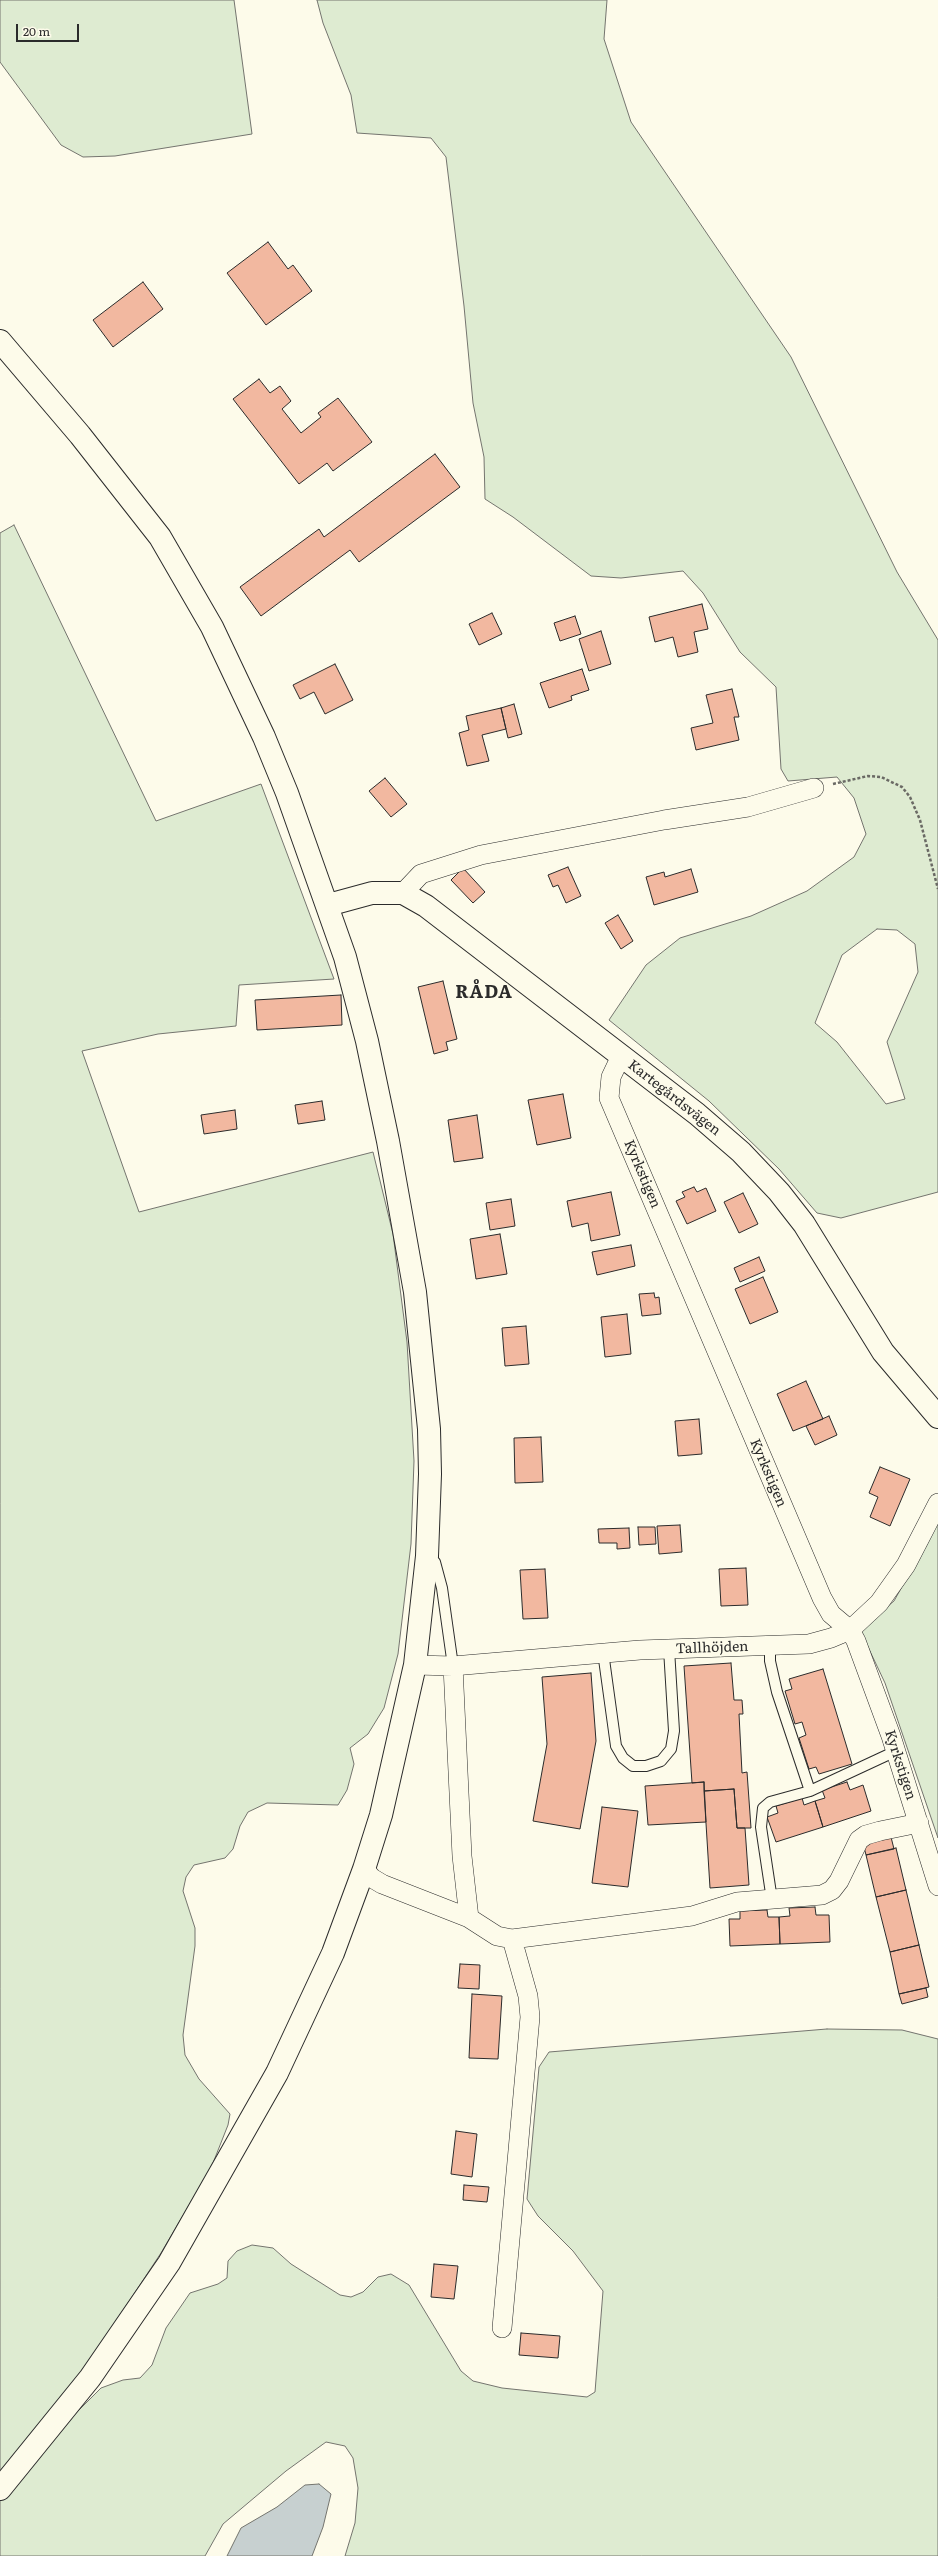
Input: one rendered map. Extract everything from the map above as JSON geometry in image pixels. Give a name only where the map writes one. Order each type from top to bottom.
[{"type":"street","points":[[0,341],[56,406],[160,537],[215,634],[264,737],[287,793],[328,905],[367,1041],[403,1214],[415,1292],[429,1429],[427,1556],[415,1665],[389,1781],[364,1869],[333,1953],[308,2009],[273,2079],[169,2263],[90,2378],[0,2489]]},
{"type":"street","points":[[403,893],[422,874],[481,855],[664,820],[748,807],[814,788]]},
{"type":"street","name":"Kartegårdsvägen","points":[[328,905],[372,893],[403,893],[426,906],[621,1056],[741,1152],[779,1192],[804,1224],[883,1352],[938,1417]]},
{"type":"street","name":"Kyrkstigen","points":[[621,1056],[611,1077],[609,1098],[822,1598],[831,1614],[850,1630],[866,1664],[896,1751],[938,1886]]},
{"type":"street","name":"Tallhöjden","points":[[415,1665],[453,1666],[603,1652],[809,1644],[831,1638],[850,1630],[879,1603],[894,1584],[938,1503]]},
{"type":"street","points":[[453,1666],[462,1856],[469,1918]]},
{"type":"street","points":[[364,1869],[372,1878],[382,1884],[469,1918],[497,1936],[512,1939],[692,1916],[737,1902],[822,1895],[832,1890],[839,1881],[858,1840],[880,1831],[919,1823]]},
{"type":"street","points":[[502,2328],[530,2017],[526,1990],[512,1939]]},
{"type":"lane","points":[[427,1556],[436,1562],[442,1588],[453,1666]]},
{"type":"lane","points":[[770,1646],[770,1661],[777,1692],[810,1790]]},
{"type":"lane","points":[[603,1652],[616,1746],[623,1758],[633,1766],[646,1766],[661,1761],[671,1749],[674,1731],[669,1649]]},
{"type":"lane","points":[[772,1900],[761,1827],[763,1808],[770,1802],[810,1790],[896,1751]]},
{"type":"path","points":[[814,788],[868,776],[881,777],[902,787],[910,797],[920,820],[938,889]]},
{"type":"green space","points":[[0,0],[234,0],[252,134],[115,156],[83,157],[61,145],[0,62]]},
{"type":"green space","points":[[317,0],[607,0],[604,39],[631,122],[791,357],[897,572],[938,640],[938,1192],[841,1218],[817,1213],[779,1169],[709,1101],[609,1020],[646,965],[680,938],[751,916],[807,891],[854,857],[866,834],[854,798],[837,777],[788,781],[781,769],[776,687],[740,652],[703,593],[683,571],[621,578],[591,576],[513,517],[485,499],[484,457],[473,403],[464,306],[446,157],[431,138],[357,133],[351,95],[323,23]],"holes":[[[877,929],[897,930],[915,944],[918,972],[887,1042],[905,1099],[886,1104],[837,1042],[815,1023],[842,955]]]},
{"type":"green space","points":[[14,525],[156,821],[261,784],[334,979],[239,985],[236,1026],[158,1034],[82,1051],[139,1212],[373,1152],[393,1234],[407,1342],[414,1461],[411,1544],[398,1654],[384,1708],[368,1734],[350,1748],[354,1764],[347,1790],[338,1805],[267,1803],[248,1812],[240,1826],[233,1849],[225,1858],[194,1865],[186,1877],[183,1891],[195,1928],[195,1946],[183,2035],[185,2055],[199,2079],[230,2114],[228,2125],[211,2168],[161,2253],[83,2371],[0,2474],[0,533]]},
{"type":"green space","points":[[938,1522],[938,1838],[885,1683],[860,1630],[894,1601]]},
{"type":"green space","points":[[827,2029],[902,2030],[938,2039],[938,2556],[345,2556],[355,2523],[358,2488],[353,2458],[345,2446],[326,2442],[286,2471],[223,2524],[205,2556],[0,2556],[0,2501],[68,2421],[101,2388],[123,2380],[140,2378],[152,2365],[166,2328],[190,2293],[218,2284],[227,2278],[228,2261],[237,2251],[252,2245],[273,2248],[291,2264],[340,2295],[351,2297],[363,2292],[378,2277],[391,2274],[409,2285],[461,2371],[473,2381],[502,2388],[587,2397],[595,2392],[603,2291],[573,2251],[538,2216],[527,2199],[539,2067],[549,2052]]},
{"type":"shaded area","points":[[319,2484],[331,2494],[323,2527],[312,2556],[227,2556],[241,2528],[277,2507],[305,2485]]},
{"type":"building","points":[[268,242],[288,269],[293,265],[312,291],[266,325],[227,273]]},
{"type":"building","points":[[143,282],[163,309],[113,347],[93,320]]},
{"type":"building","points":[[259,379],[270,393],[280,386],[291,401],[282,409],[301,433],[321,417],[318,413],[338,398],[372,442],[333,471],[327,463],[299,484],[233,399]]},
{"type":"building","points":[[435,454],[460,487],[359,562],[350,550],[261,616],[240,587],[319,529],[324,537]]},
{"type":"building","points":[[702,604],[708,629],[694,632],[698,652],[678,657],[673,637],[655,642],[649,617]]},
{"type":"building","points":[[492,613],[502,634],[479,645],[469,624]]},
{"type":"building","points":[[575,616],[581,634],[560,641],[554,623]]},
{"type":"building","points":[[601,631],[611,664],[589,671],[579,639]]},
{"type":"building","points":[[335,664],[353,700],[325,714],[314,692],[300,699],[293,685]]},
{"type":"building","points":[[582,669],[589,690],[571,696],[572,700],[549,708],[540,683]]},
{"type":"building","points":[[732,689],[739,717],[734,717],[739,740],[696,750],[691,728],[713,723],[706,695]]},
{"type":"building","points":[[514,704],[522,734],[508,738],[501,708]]},
{"type":"building","points":[[501,708],[506,729],[482,735],[489,761],[467,766],[459,733],[469,730],[466,716]]},
{"type":"building","points":[[385,778],[407,804],[391,817],[369,791]]},
{"type":"building","points":[[568,867],[581,896],[566,903],[558,885],[553,887],[548,875]]},
{"type":"building","points":[[463,868],[485,892],[473,903],[451,880]]},
{"type":"building","points":[[691,869],[698,892],[654,905],[646,877],[664,872],[665,877]]},
{"type":"building","points":[[618,915],[633,941],[621,949],[605,923]]},
{"type":"building","points":[[443,981],[457,1039],[446,1042],[448,1050],[434,1054],[418,987]]},
{"type":"building","points":[[341,995],[342,1025],[257,1030],[255,1000]]},
{"type":"building","points":[[563,1094],[571,1138],[537,1145],[528,1100]]},
{"type":"building","points":[[322,1101],[325,1120],[298,1124],[295,1105]]},
{"type":"building","points":[[235,1110],[237,1129],[204,1134],[201,1115]]},
{"type":"building","points":[[477,1115],[483,1158],[454,1162],[448,1120]]},
{"type":"building","points":[[694,1187],[697,1192],[706,1188],[716,1211],[687,1224],[676,1201],[685,1197],[682,1192]]},
{"type":"building","points":[[611,1192],[620,1235],[591,1241],[588,1223],[572,1227],[567,1201]]},
{"type":"building","points":[[743,1193],[758,1224],[739,1233],[724,1202]]},
{"type":"building","points":[[511,1199],[515,1226],[490,1230],[486,1203]]},
{"type":"building","points":[[500,1234],[507,1274],[476,1279],[470,1239]]},
{"type":"building","points":[[631,1245],[635,1266],[597,1275],[592,1252]]},
{"type":"building","points":[[759,1257],[765,1271],[740,1282],[734,1268]]},
{"type":"building","points":[[763,1277],[778,1312],[750,1324],[735,1289]]},
{"type":"building","points":[[654,1293],[655,1298],[659,1297],[661,1314],[642,1316],[639,1294]]},
{"type":"building","points":[[627,1314],[631,1354],[605,1357],[601,1317]]},
{"type":"building","points":[[526,1326],[529,1364],[505,1366],[502,1328]]},
{"type":"building","points":[[806,1381],[823,1419],[793,1431],[777,1394]]},
{"type":"building","points":[[829,1416],[837,1435],[815,1445],[806,1426]]},
{"type":"building","points":[[699,1419],[702,1454],[678,1456],[675,1421]]},
{"type":"building","points":[[541,1437],[543,1482],[515,1483],[514,1438]]},
{"type":"building","points":[[880,1467],[910,1479],[890,1526],[870,1517],[878,1497],[869,1493]]},
{"type":"building","points":[[680,1525],[682,1552],[659,1554],[657,1526]]},
{"type":"building","points":[[638,1527],[655,1527],[656,1544],[639,1545]]},
{"type":"building","points":[[629,1528],[630,1548],[617,1549],[617,1543],[599,1543],[598,1529]]},
{"type":"building","points":[[746,1568],[748,1605],[721,1606],[719,1569]]},
{"type":"building","points":[[545,1569],[548,1618],[523,1619],[520,1570]]},
{"type":"building","points":[[731,1663],[734,1700],[742,1700],[743,1714],[739,1714],[742,1773],[747,1772],[751,1828],[737,1828],[734,1789],[704,1791],[704,1782],[692,1783],[684,1666]]},
{"type":"building","points":[[823,1669],[852,1764],[819,1774],[816,1767],[809,1769],[799,1738],[806,1735],[802,1722],[795,1724],[785,1691],[792,1689],[789,1679]]},
{"type":"building","points":[[591,1673],[596,1741],[580,1829],[533,1821],[547,1744],[542,1677]]},
{"type":"building","points":[[704,1782],[706,1822],[648,1825],[645,1786]]},
{"type":"building","points":[[847,1782],[850,1790],[863,1785],[871,1811],[823,1827],[815,1801],[825,1798],[822,1790]]},
{"type":"building","points":[[734,1789],[737,1828],[745,1828],[749,1885],[710,1888],[704,1791]]},
{"type":"building","points":[[802,1798],[804,1805],[815,1801],[823,1827],[776,1842],[767,1817],[778,1813],[776,1806]]},
{"type":"building","points":[[602,1807],[638,1811],[628,1887],[592,1883]]},
{"type":"building","points":[[891,1837],[894,1849],[866,1855],[863,1843]]},
{"type":"building","points":[[896,1848],[906,1890],[876,1897],[866,1855]]},
{"type":"building","points":[[906,1890],[919,1945],[890,1952],[876,1897]]},
{"type":"building","points":[[815,1907],[816,1915],[829,1915],[830,1942],[780,1944],[779,1917],[790,1916],[789,1908]]},
{"type":"building","points":[[767,1910],[768,1917],[779,1917],[780,1944],[730,1946],[729,1919],[740,1919],[740,1911]]},
{"type":"building","points":[[919,1945],[929,1987],[899,1994],[890,1952]]},
{"type":"building","points":[[460,1964],[480,1965],[479,1989],[458,1988]]},
{"type":"building","points":[[926,1988],[928,1997],[902,2004],[899,1994]]},
{"type":"building","points":[[472,1994],[502,1996],[498,2059],[469,2058]]},
{"type":"building","points":[[456,2131],[477,2134],[472,2177],[451,2174]]},
{"type":"building","points":[[464,2185],[489,2187],[487,2202],[463,2200]]},
{"type":"building","points":[[434,2264],[458,2266],[454,2299],[431,2297]]},
{"type":"building","points":[[521,2333],[560,2336],[558,2358],[519,2355]]},
{"type":"district","name":"RÅDA","points":[[484,993]]}]
